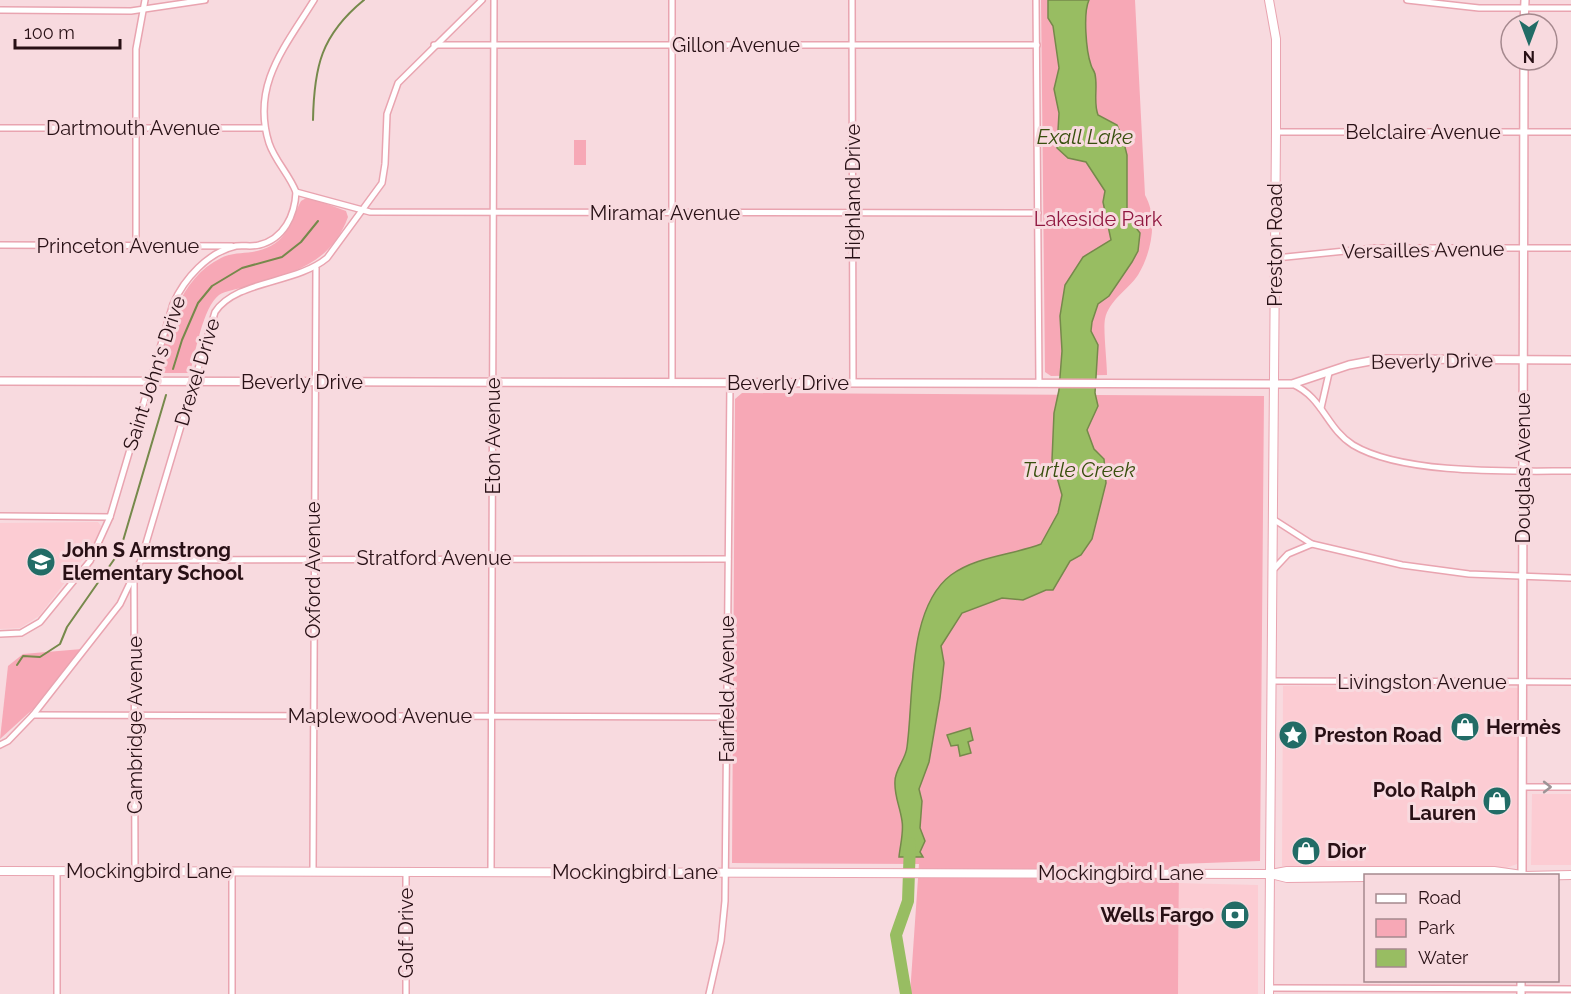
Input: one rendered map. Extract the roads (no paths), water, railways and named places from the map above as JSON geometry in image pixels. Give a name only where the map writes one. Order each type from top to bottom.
[{"type":"main road","name":"Preston Road","points":[[1269,0],[1276,39],[1269,991]]},
{"type":"main road","name":"Mockingbird Lane","points":[[0,871],[1270,874],[1287,871],[1502,872],[1512,874]]},
{"type":"main road","name":"Mockingbird Lane","points":[[1270,874],[1287,878],[1364,878]]},
{"type":"street","points":[[136,245],[136,49],[141,10],[145,0]]},
{"type":"street","points":[[0,10],[141,10],[205,0]]},
{"type":"street","points":[[296,192],[273,153],[266,128],[264,98],[271,68],[314,0]]},
{"type":"street","name":"Drexel Drive","points":[[0,745],[8,741],[33,715],[120,604],[134,578],[209,324],[220,304],[239,293],[315,268],[327,258],[382,183],[386,164],[387,114],[392,97],[404,75],[482,0]]},
{"type":"street","name":"Eton Avenue","points":[[491,872],[494,558],[494,0]]},
{"type":"street","points":[[672,0],[672,383]]},
{"type":"street","name":"Highland Drive","points":[[852,0],[853,383]]},
{"type":"street","points":[[1036,0],[1040,384]]},
{"type":"street","points":[[1407,0],[1453,6],[1525,4],[1571,8]]},
{"type":"street","name":"Gillon Avenue","points":[[434,45],[1037,45]]},
{"type":"street","name":"Douglas Avenue","points":[[1521,874],[1524,787],[1524,72]]},
{"type":"street","name":"Dartmouth Avenue","points":[[0,128],[266,128]]},
{"type":"street","name":"Belclaire Avenue","points":[[1276,132],[1571,132]]},
{"type":"street","name":"Miramar Avenue","points":[[296,192],[362,212],[1038,213]]},
{"type":"street","name":"Saint John's Drive","points":[[0,634],[21,633],[40,622],[90,561],[111,517],[173,304],[184,283],[206,262],[236,246],[262,245],[278,236],[289,222],[296,192]]},
{"type":"street","name":"Princeton Avenue","points":[[0,245],[236,246]]},
{"type":"street","name":"Versailles Avenue","points":[[1276,258],[1375,248],[1571,249]]},
{"type":"street","name":"Oxford Avenue","points":[[313,872],[315,268]]},
{"type":"street","name":"Beverly Drive","points":[[0,381],[1292,384],[1329,373],[1348,364],[1381,359],[1571,360]]},
{"type":"street","points":[[1321,408],[1329,373]]},
{"type":"street","name":"Fairfield Avenue","points":[[709,994],[723,926],[725,872],[730,383]]},
{"type":"street","points":[[1292,384],[1310,394],[1345,439],[1377,454],[1462,469],[1571,471]]},
{"type":"street","points":[[0,516],[111,517]]},
{"type":"street","points":[[1273,519],[1312,544],[1402,565],[1469,574],[1571,578]]},
{"type":"street","points":[[1273,570],[1288,554],[1312,544]]},
{"type":"street","name":"Stratford Avenue","points":[[141,560],[728,559]]},
{"type":"street","name":"Cambridge Avenue","points":[[134,578],[135,871]]},
{"type":"street","name":"Livingston Avenue","points":[[1273,681],[1571,682]]},
{"type":"street","name":"Maplewood Avenue","points":[[33,715],[727,717]]},
{"type":"street","points":[[1524,787],[1571,787]]},
{"type":"street","points":[[57,871],[57,994]]},
{"type":"street","points":[[232,872],[232,994]]},
{"type":"street","name":"Golf Drive","points":[[406,872],[406,994]]},
{"type":"street","points":[[1269,991],[1521,992],[1571,989]]},
{"type":"water","name":"Exall Lake","points":[[1048,0],[1089,0],[1086,32],[1089,59],[1096,79],[1098,115],[1117,125],[1123,139],[1127,155],[1127,216],[1140,233],[1138,251],[1109,296],[1098,304],[1092,322],[1091,331],[1098,345],[1095,393],[1098,406],[1087,430],[1094,449],[1104,459],[1106,483],[1092,539],[1081,555],[1070,561],[1053,590],[1046,590],[1023,600],[1002,598],[962,613],[941,646],[944,663],[940,698],[929,762],[919,789],[922,801],[920,828],[925,841],[920,852],[923,857],[899,857],[902,825],[895,791],[895,777],[906,751],[915,655],[927,609],[937,590],[951,575],[961,569],[1041,544],[1058,513],[1062,495],[1052,460],[1054,413],[1059,390],[1062,351],[1060,316],[1065,285],[1083,257],[1111,240],[1103,202],[1105,191],[1086,162],[1068,158],[1057,148],[1059,113],[1054,89],[1059,68],[1053,26],[1048,18]]},
{"type":"water","points":[[970,728],[973,740],[968,742],[971,753],[960,756],[958,745],[951,746],[947,735]]},
{"type":"waterway","points":[[313,120],[315,84],[323,53],[338,26],[364,0]]},
{"type":"waterway","points":[[173,369],[182,340],[198,303],[212,286],[242,268],[282,257],[301,242],[318,221]]},
{"type":"waterway","points":[[17,665],[23,656],[40,657],[60,644],[67,627],[120,551],[166,395]]},
{"type":"waterway","name":"Turtle Creek","points":[[906,994],[896,935],[908,901],[910,843]]},
{"type":"place","name":"John S Armstrong Elementary School","points":[[41,562]]},
{"type":"place","name":"Hermès","points":[[1465,727]]},
{"type":"place","name":"Preston Road","points":[[1293,735]]},
{"type":"place","name":"Polo Ralph Lauren","points":[[1497,801]]},
{"type":"place","name":"Dior","points":[[1306,851]]},
{"type":"place","name":"Wells Fargo","points":[[1235,915]]},
{"type":"park label","name":"Lakeside Park","points":[[1098,219]]}]
